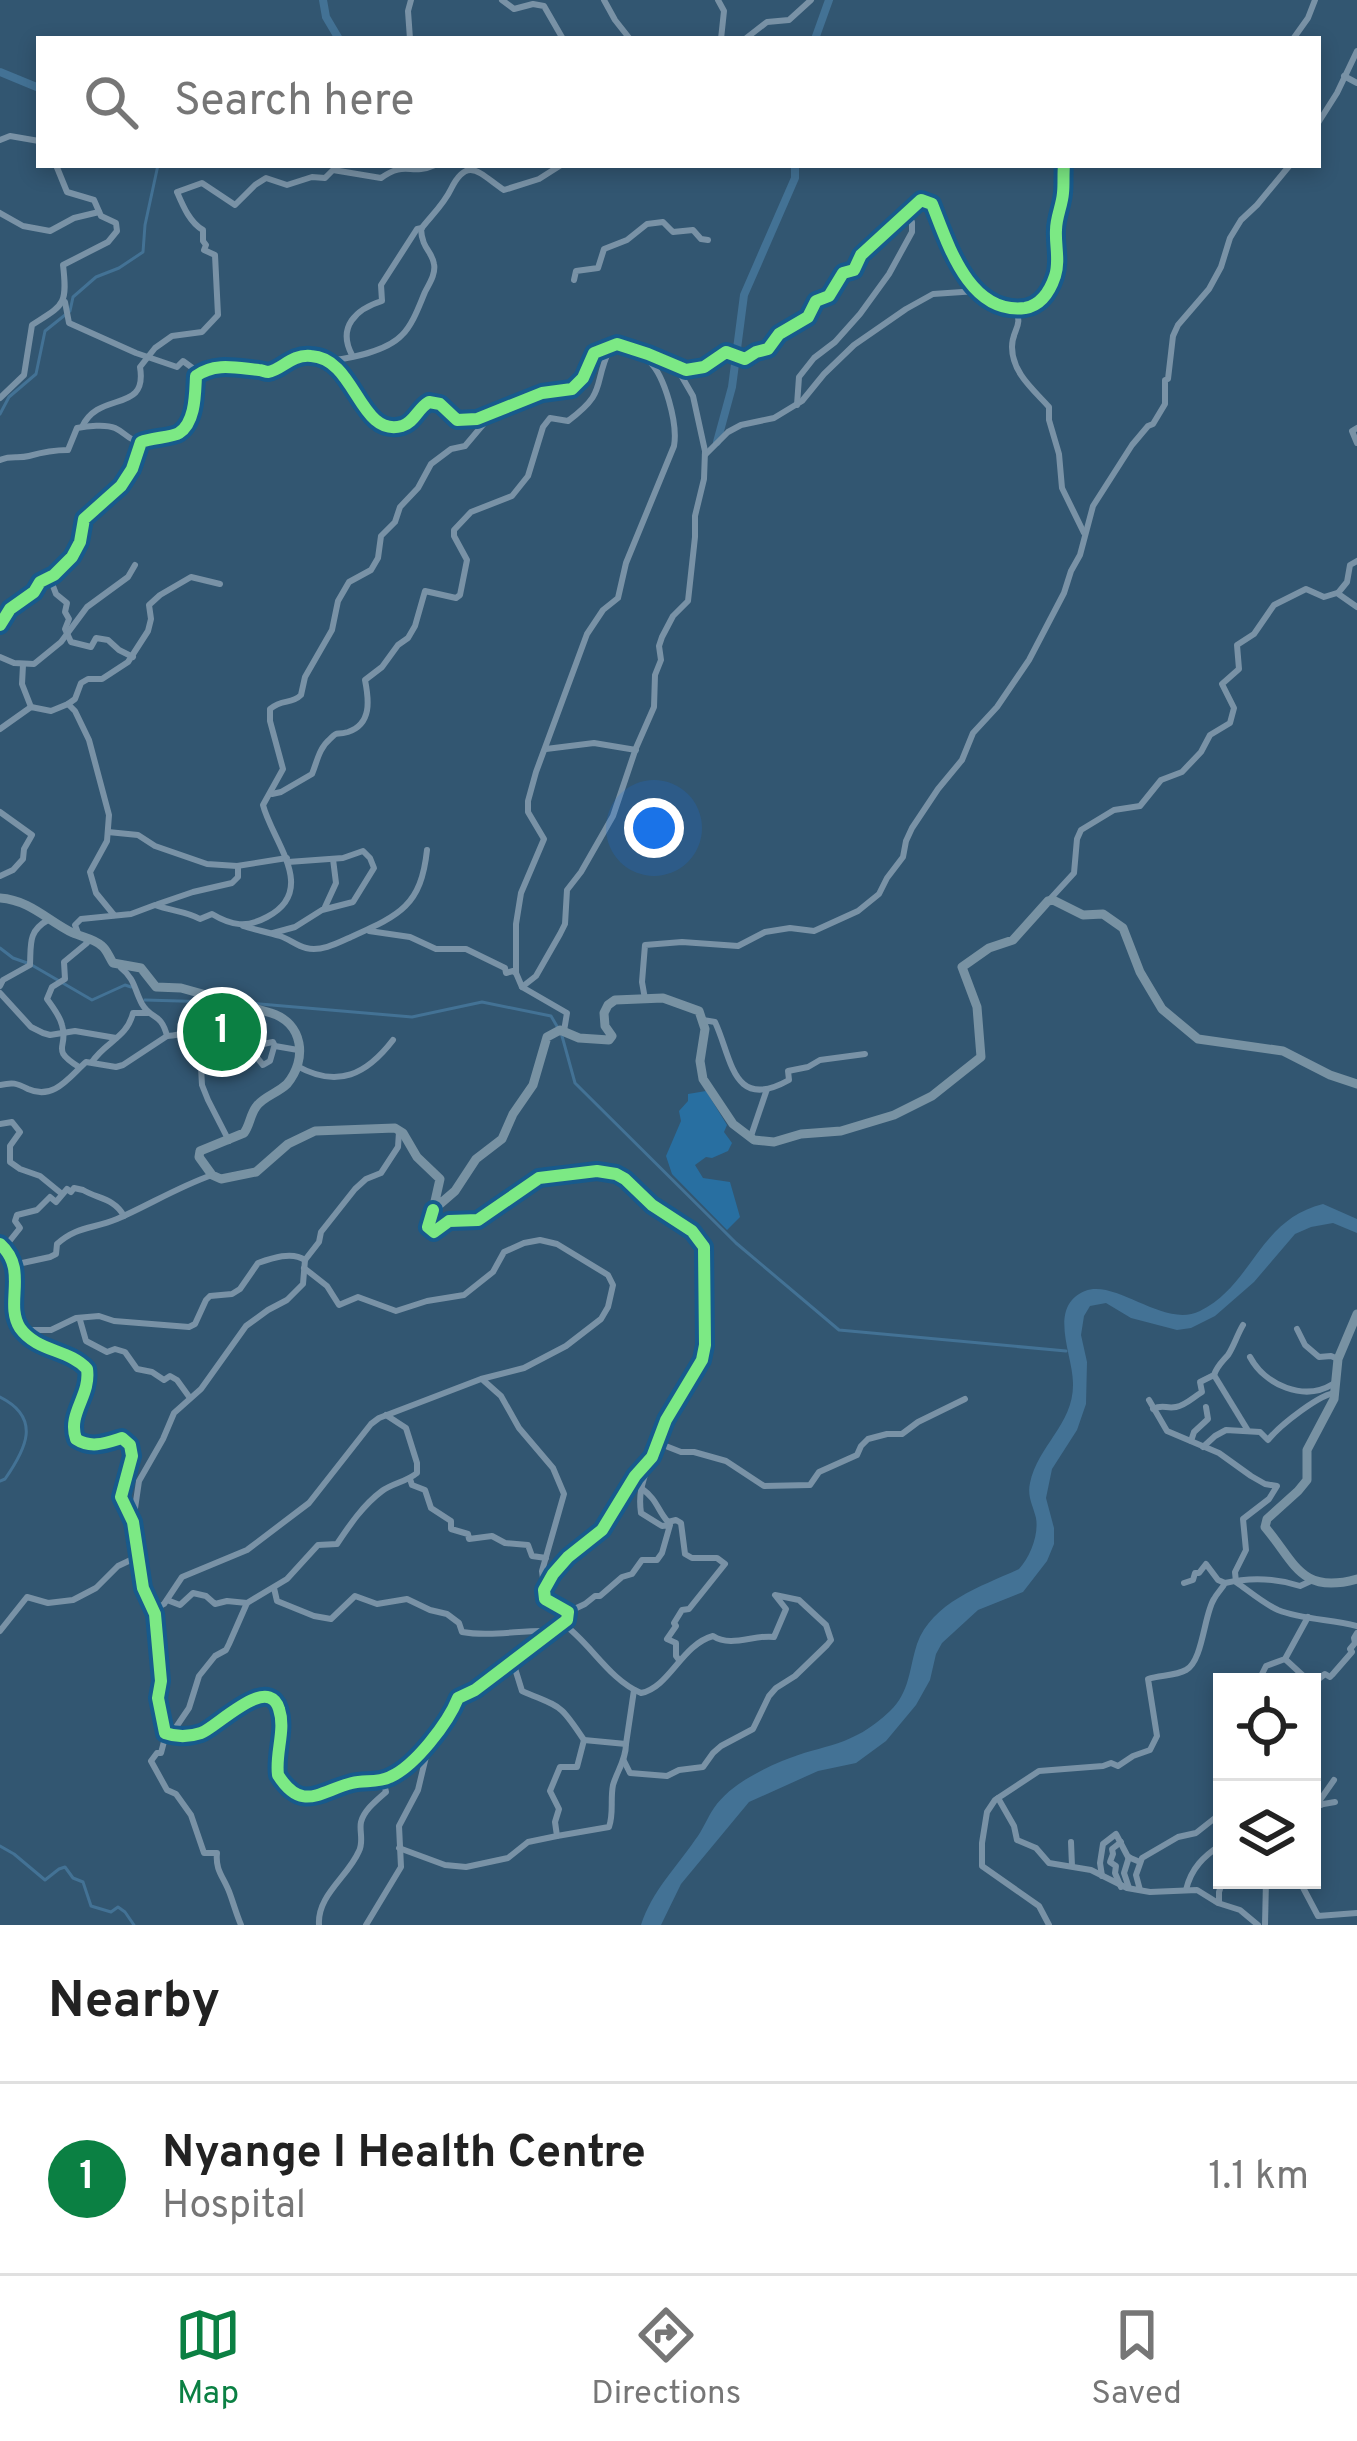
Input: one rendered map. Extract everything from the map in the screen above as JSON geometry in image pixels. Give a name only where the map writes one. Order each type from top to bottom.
[{"type":"main road","points":[[0,898],[14,899],[103,946],[118,966],[142,968],[158,988],[181,988],[264,1011],[293,1025],[297,1066],[283,1088],[258,1104],[244,1133],[200,1151],[212,1175],[221,1179],[256,1172],[288,1144],[315,1131],[398,1129],[440,1179],[433,1210]]},
{"type":"main road","points":[[433,1210],[453,1192],[476,1159],[502,1139],[533,1084],[547,1037],[555,1030],[609,1040],[612,1036],[604,1023],[608,1005],[615,1000],[660,998],[699,1011],[705,1031],[703,1079],[733,1124],[751,1138],[774,1142],[801,1133],[848,1129],[923,1101],[976,1064],[982,1051],[973,994],[962,967],[989,948],[1015,938],[1048,901],[1058,901],[1086,916],[1102,914],[1120,926],[1162,1009],[1198,1039],[1283,1051],[1357,1084]]},
{"type":"main road","points":[[1357,1314],[1338,1359],[1329,1412],[1307,1450],[1305,1483],[1267,1519],[1266,1530],[1301,1575],[1334,1584],[1357,1579]]},
{"type":"street","points":[[410,36],[411,0]]},
{"type":"street","points":[[502,0],[512,9],[543,5],[562,36]]},
{"type":"street","points":[[604,0],[628,36]]},
{"type":"street","points":[[718,0],[724,11],[722,36]]},
{"type":"street","points":[[749,36],[767,22],[789,20],[811,0]]},
{"type":"street","points":[[1295,36],[1315,0]]},
{"type":"street","points":[[1321,118],[1357,51]]},
{"type":"street","points":[[1344,76],[1357,82]]},
{"type":"street","points":[[0,140],[10,136],[36,140]]},
{"type":"street","points":[[57,168],[67,192],[90,197],[103,218],[116,223],[117,233],[63,265],[69,322],[177,368],[183,361],[199,373]]},
{"type":"street","points":[[82,427],[99,406],[127,400],[133,394],[142,379],[140,368],[155,348],[172,336],[202,332],[218,316],[215,255],[204,250],[203,230],[177,192],[202,183],[236,205],[266,178],[287,185],[312,176],[325,178],[333,170],[381,178],[400,168]]},
{"type":"street","points":[[352,355],[348,328],[365,306],[382,301],[381,285],[417,229],[450,192],[458,174],[468,170],[504,190],[557,168]]},
{"type":"street","points":[[684,373],[726,352],[745,359],[770,348],[779,334],[810,315],[816,301],[829,296],[842,275],[854,270],[861,254],[921,200],[930,201],[947,244],[977,290],[997,304],[1033,306],[1046,296],[1057,273],[1056,221],[1064,168]]},
{"type":"street","points":[[645,999],[646,945],[738,946],[765,932],[814,931],[879,894],[903,857],[912,828],[962,760],[986,716],[1027,664],[1064,593],[1093,506],[1165,404],[1165,380],[1178,325],[1212,283],[1241,220],[1289,168]]},
{"type":"street","points":[[0,213],[23,226],[50,231],[99,212]]},
{"type":"street","points":[[797,405],[799,377],[860,314],[889,274],[911,232],[907,212]]},
{"type":"street","points":[[574,280],[576,271],[598,268],[604,249],[627,240],[647,224],[663,222],[674,232],[693,230],[700,239],[708,240]]},
{"type":"street","points":[[329,361],[368,352],[400,337],[420,306],[434,268],[423,246],[422,228]]},
{"type":"street","points":[[522,987],[536,976],[565,924],[567,890],[613,816],[654,706],[662,660],[659,646],[673,616],[688,601],[694,516],[705,455],[741,425],[774,418],[797,405],[832,365],[892,317],[933,294],[977,290]]},
{"type":"street","points":[[0,398],[24,375],[31,326],[57,312],[63,299]]},
{"type":"street","points":[[1015,308],[1020,322],[1012,343],[1015,358],[1028,387],[1048,407],[1060,482],[1084,532]]},
{"type":"street","points":[[0,460],[68,450],[76,428],[82,427],[111,426],[132,442],[176,435],[184,428],[196,397],[195,378],[222,366],[269,372],[304,355],[318,356],[346,375],[359,400],[383,425],[406,425],[421,406],[432,401],[457,420],[472,421],[542,393],[563,392],[583,378],[594,352],[610,346],[629,346],[684,373],[705,455]]},
{"type":"street","points":[[269,795],[312,774],[331,736],[365,720],[369,700],[365,680],[408,638],[424,591],[460,595],[467,560],[454,530],[471,512],[512,496],[528,476],[550,418],[568,421],[596,398],[610,346]]},
{"type":"street","points":[[564,1031],[567,1012],[522,987],[516,973],[521,893],[544,839],[532,822],[528,802],[586,634],[618,598],[626,563],[674,446],[677,432],[659,371],[649,361],[652,356]]},
{"type":"street","points":[[239,926],[265,919],[284,903],[292,884],[284,849],[263,808],[283,770],[269,710],[301,695],[305,677],[332,630],[340,596],[351,579],[371,570],[378,559],[381,536],[395,522],[430,464],[451,449],[465,446],[492,414]]},
{"type":"street","points":[[1357,428],[1352,434],[1357,443]]},
{"type":"street","points":[[0,625],[10,609],[73,556],[81,524],[122,486],[141,442]]},
{"type":"street","points":[[1048,901],[1074,873],[1081,830],[1111,811],[1139,806],[1161,780],[1182,772],[1200,754],[1209,736],[1231,722],[1234,706],[1222,684],[1239,669],[1238,645],[1254,634],[1274,605],[1303,590],[1323,597],[1338,593],[1348,581],[1350,565],[1357,561]]},
{"type":"street","points":[[0,657],[34,664],[67,634],[80,614],[128,577],[135,565]]},
{"type":"street","points":[[2,726],[31,707],[50,711],[68,704],[81,683],[102,679],[133,657],[148,632],[152,601],[191,577],[220,584]]},
{"type":"street","points":[[50,578],[67,603],[69,619],[64,628],[71,641],[88,648],[96,638],[108,640],[133,657]]},
{"type":"street","points":[[1338,593],[1357,607]]},
{"type":"street","points":[[23,665],[22,684],[31,707]]},
{"type":"street","points":[[68,704],[86,732],[109,815],[102,853],[90,872],[96,893],[114,915]]},
{"type":"street","points":[[547,748],[594,743],[636,750]]},
{"type":"street","points":[[0,812],[32,835],[23,860],[0,876]]},
{"type":"street","points":[[108,832],[138,835],[199,862],[238,866],[364,852],[374,869],[354,902],[322,910]]},
{"type":"street","points":[[155,905],[190,912],[200,919],[212,914],[319,949],[397,915],[424,875],[427,850]]},
{"type":"street","points":[[269,933],[296,927],[322,910],[336,884],[333,859]]},
{"type":"street","points":[[80,1067],[61,1050],[63,1032],[47,999],[52,987],[65,979],[64,962],[88,943],[75,927],[81,919],[135,913],[232,883],[238,878],[238,866]]},
{"type":"street","points":[[51,919],[33,929],[30,965],[3,980],[0,990],[34,1029],[50,1035],[94,1032],[116,1038]]},
{"type":"street","points":[[369,931],[410,937],[436,949],[466,949],[493,960],[506,974],[516,973]]},
{"type":"street","points":[[118,966],[131,977],[144,1007],[161,1019],[167,1036]]},
{"type":"street","points":[[194,1049],[223,1044],[264,1011]]},
{"type":"street","points":[[92,1062],[125,1032],[133,1012],[152,1013]]},
{"type":"street","points":[[703,1020],[715,1022],[733,1073],[753,1088],[787,1082],[788,1071],[820,1060],[865,1054]]},
{"type":"street","points":[[0,1085],[14,1082],[35,1092],[47,1091],[67,1082],[86,1062],[116,1067],[167,1036],[187,1035],[228,1021],[243,1025]]},
{"type":"street","points":[[187,1035],[205,1093],[229,1141]]},
{"type":"street","points":[[232,1036],[262,1065],[270,1061],[274,1046]]},
{"type":"street","points":[[297,1066],[318,1076],[348,1075],[370,1067],[393,1040]]},
{"type":"street","points":[[200,1067],[252,1053],[261,1043],[298,1050]]},
{"type":"street","points":[[751,1138],[767,1089]]},
{"type":"street","points":[[0,1124],[12,1122],[20,1132],[10,1146],[10,1162],[40,1176],[62,1194]]},
{"type":"street","points":[[168,1735],[162,1728],[158,1698],[161,1681],[154,1609],[143,1588],[133,1522],[139,1481],[174,1413],[201,1389],[246,1326],[303,1284],[304,1264],[321,1232],[366,1179],[381,1172],[398,1147],[398,1129]]},
{"type":"street","points":[[433,1210],[428,1227],[432,1232],[448,1221],[478,1220],[539,1178],[597,1171],[625,1179],[652,1205],[692,1231],[704,1247],[704,1354],[666,1420],[640,1488],[641,1513],[662,1526],[670,1525],[657,1560],[642,1560],[632,1574],[568,1612],[547,1602],[542,1571],[564,1494],[559,1477],[519,1428],[501,1396],[481,1379]]},
{"type":"street","points":[[13,1265],[56,1255],[57,1244],[76,1229],[124,1216],[212,1175]]},
{"type":"street","points":[[124,1216],[116,1204],[95,1193],[65,1190],[56,1202],[50,1197],[37,1210],[17,1215],[20,1228],[3,1247],[13,1265],[16,1319],[22,1330],[51,1352],[73,1357],[87,1369],[87,1387],[74,1416],[76,1439],[86,1444],[120,1438],[129,1442],[132,1456],[121,1492],[133,1522]]},
{"type":"street","points":[[22,1330],[51,1330],[76,1318],[99,1316],[114,1322],[189,1327],[210,1296],[232,1294],[258,1263],[292,1256],[300,1256],[339,1304],[358,1298],[396,1310],[464,1295],[493,1271],[505,1252],[540,1240],[557,1244],[608,1274],[612,1294],[595,1327],[532,1364],[481,1379],[371,1424],[309,1503],[247,1550],[182,1576],[167,1600],[154,1609]]},
{"type":"street","points":[[76,1318],[94,1347],[125,1352],[136,1369],[164,1380],[170,1376],[190,1398]]},
{"type":"street","points":[[1049,1925],[1039,1906],[982,1866],[986,1816],[998,1798],[1040,1771],[1118,1766],[1150,1750],[1157,1735],[1148,1678],[1193,1665],[1214,1598],[1230,1582],[1246,1550],[1245,1517],[1277,1486],[1263,1483],[1228,1457],[1166,1430],[1151,1404],[1172,1408],[1202,1392],[1200,1382],[1214,1375],[1244,1325]]},
{"type":"street","points":[[1297,1329],[1304,1345],[1319,1358],[1338,1359]]},
{"type":"street","points":[[1250,1357],[1267,1378],[1306,1393],[1336,1388]]},
{"type":"street","points":[[1214,1375],[1250,1432]]},
{"type":"street","points":[[1203,1447],[1228,1429],[1260,1432],[1269,1439],[1281,1425],[1336,1388]]},
{"type":"street","points":[[658,1443],[726,1460],[764,1486],[810,1485],[822,1470],[859,1454],[868,1439],[900,1435],[965,1399]]},
{"type":"street","points":[[1192,1441],[1194,1432],[1208,1419],[1205,1407]]},
{"type":"street","points":[[167,1600],[180,1605],[193,1593],[215,1604],[247,1603],[287,1579],[318,1545],[337,1544],[380,1492],[410,1479],[418,1468],[403,1424],[386,1415]]},
{"type":"street","points":[[544,1590],[560,1564],[602,1530],[650,1460]]},
{"type":"street","points":[[410,1479],[424,1490],[431,1508],[451,1520],[451,1529],[468,1534],[469,1540],[492,1537],[528,1546],[532,1556],[547,1559]]},
{"type":"street","points":[[640,1488],[662,1507],[665,1520],[681,1523],[685,1554],[717,1558],[725,1564],[689,1609],[682,1610],[668,1634],[667,1639],[676,1642],[679,1660]]},
{"type":"street","points":[[1252,1515],[1267,1519]]},
{"type":"street","points":[[0,1630],[27,1597],[48,1603],[73,1600],[137,1557]]},
{"type":"street","points":[[1184,1583],[1193,1580],[1206,1564],[1218,1580],[1230,1582],[1266,1579],[1300,1586],[1313,1580]]},
{"type":"street","points":[[1230,1582],[1273,1607],[1357,1629],[1351,1653],[1331,1676],[1321,1677]]},
{"type":"street","points":[[274,1588],[277,1601],[331,1619],[355,1596],[376,1604],[407,1599],[447,1615],[459,1623],[462,1633],[548,1631]]},
{"type":"street","points":[[562,1623],[616,1676],[641,1693],[651,1691],[694,1645],[711,1636],[722,1641],[774,1637],[786,1609],[775,1595],[799,1600],[826,1625],[831,1640],[769,1696],[753,1730],[721,1746],[704,1767],[655,1776],[630,1773],[624,1761]]},
{"type":"street","points":[[241,1925],[216,1870],[217,1853],[203,1853],[191,1816],[176,1794],[166,1790],[151,1761],[189,1708],[200,1676],[214,1656],[226,1650],[247,1603]]},
{"type":"street","points":[[168,1735],[204,1732],[263,1696],[278,1706],[277,1771],[290,1790],[304,1797],[320,1796],[355,1782],[383,1779],[401,1770],[430,1741],[458,1698],[513,1662],[562,1623],[568,1612]]},
{"type":"street","points":[[1262,1673],[1266,1666],[1285,1659],[1308,1617]]},
{"type":"street","points":[[1285,1659],[1300,1673]]},
{"type":"street","points":[[513,1662],[521,1691],[556,1703],[584,1740],[577,1767],[560,1767],[550,1791],[559,1808],[557,1836]]},
{"type":"street","points":[[399,1848],[445,1865],[466,1867],[508,1858],[528,1841],[609,1828],[634,1690]]},
{"type":"street","points":[[584,1740],[626,1744]]},
{"type":"street","points":[[366,1925],[401,1867],[400,1826],[418,1790],[430,1741]]},
{"type":"street","points":[[319,1925],[318,1915],[334,1884],[361,1849],[361,1822],[386,1792],[383,1779]]},
{"type":"street","points":[[1321,1798],[1334,1780]]},
{"type":"street","points":[[998,1798],[1018,1841],[1033,1846],[1050,1863],[1088,1868],[1140,1890],[1197,1890],[1262,1925],[1265,1889]]},
{"type":"street","points":[[1321,1805],[1335,1802]]},
{"type":"street","points":[[1140,1890],[1136,1875],[1140,1862],[1213,1820]]},
{"type":"street","points":[[1102,1876],[1103,1844],[1117,1834],[1129,1857],[1140,1862]]},
{"type":"street","points":[[1071,1842],[1072,1866]]},
{"type":"street","points":[[1121,1842],[1112,1848],[1110,1862],[1125,1887]]},
{"type":"street","points":[[1186,1889],[1192,1872],[1213,1851]]},
{"type":"street","points":[[1125,1887],[1129,1857]]},
{"type":"street","points":[[1219,1903],[1220,1889]]},
{"type":"street","points":[[1304,1889],[1318,1916],[1357,1913]]},
{"type":"shaded area","points":[[706,1091],[732,1143],[728,1151],[695,1165],[703,1178],[730,1182],[740,1217],[727,1230],[672,1174],[666,1156],[688,1094]]},
{"type":"shaded area","points":[[1323,1204],[1357,1219],[1357,1233],[1333,1223],[1295,1234],[1254,1282],[1215,1316],[1191,1328],[1177,1330],[1131,1318],[1106,1303],[1090,1306],[1081,1335],[1087,1362],[1086,1404],[1077,1430],[1052,1469],[1046,1498],[1054,1544],[1047,1561],[1023,1592],[978,1610],[942,1643],[916,1705],[886,1741],[856,1763],[818,1771],[749,1802],[681,1884],[661,1925],[641,1925],[658,1891],[728,1793],[773,1765],[850,1738],[876,1723],[902,1696],[917,1644],[934,1617],[960,1597],[1023,1564],[1036,1531],[1030,1497],[1034,1469],[1072,1398],[1065,1319],[1074,1298],[1098,1289],[1171,1314],[1200,1311],[1232,1286],[1284,1224]]},
{"type":"waterway","points":[[323,0],[337,36]]},
{"type":"waterway","points":[[816,36],[829,0]]},
{"type":"waterway","points":[[0,72],[36,87]]},
{"type":"waterway","points":[[0,414],[9,397],[36,374],[45,331],[70,311],[73,297],[96,277],[143,252],[157,168]]},
{"type":"waterway","points":[[717,442],[732,387],[744,295],[795,178],[795,168]]},
{"type":"waterway","points":[[0,948],[92,1000],[125,985],[131,987]]},
{"type":"waterway","points":[[145,1000],[214,1002]]},
{"type":"waterway","points":[[247,1003],[412,1017],[482,1002],[551,1016],[558,1028]]},
{"type":"waterway","points":[[562,1036],[575,1083],[736,1243],[839,1330],[1066,1351]]},
{"type":"waterway","points":[[0,1397],[13,1405],[26,1424],[19,1456],[0,1481]]},
{"type":"waterway","points":[[0,1846],[45,1880],[65,1867],[83,1882],[91,1906],[111,1912],[118,1907],[134,1925]]},
{"type":"cycle path","points":[[0,625],[10,609],[72,557],[84,519],[121,486],[141,442],[185,428],[194,406],[196,376],[203,372],[226,367],[268,372],[304,356],[326,360],[338,369],[366,410],[388,427],[406,424],[429,402],[440,404],[457,420],[477,419],[542,393],[572,389],[583,378],[594,353],[617,344],[686,370],[704,367],[726,352],[745,359],[768,349],[779,334],[808,317],[816,301],[829,296],[843,273],[854,270],[861,255],[921,200],[932,204],[954,256],[975,289],[1006,307],[1025,308],[1044,296],[1055,276],[1064,168]]},
{"type":"cycle path","points":[[0,1244],[13,1265],[14,1308],[20,1328],[35,1342],[87,1369],[86,1388],[74,1421],[76,1439],[93,1444],[122,1438],[130,1445],[132,1456],[121,1497],[133,1522],[143,1588],[155,1614],[161,1681],[158,1698],[165,1733],[201,1733],[253,1699],[273,1699],[281,1725],[278,1775],[295,1793],[312,1796],[400,1771],[430,1743],[458,1698],[567,1620],[568,1612],[545,1599],[544,1590],[568,1557],[602,1530],[652,1457],[666,1420],[702,1360],[704,1247],[692,1231],[652,1205],[625,1179],[597,1171],[539,1178],[478,1220],[449,1221],[434,1232],[428,1227],[433,1210]]},
{"type":"place","name":"Nyange I Health Centre","points":[[222,1032]]}]
